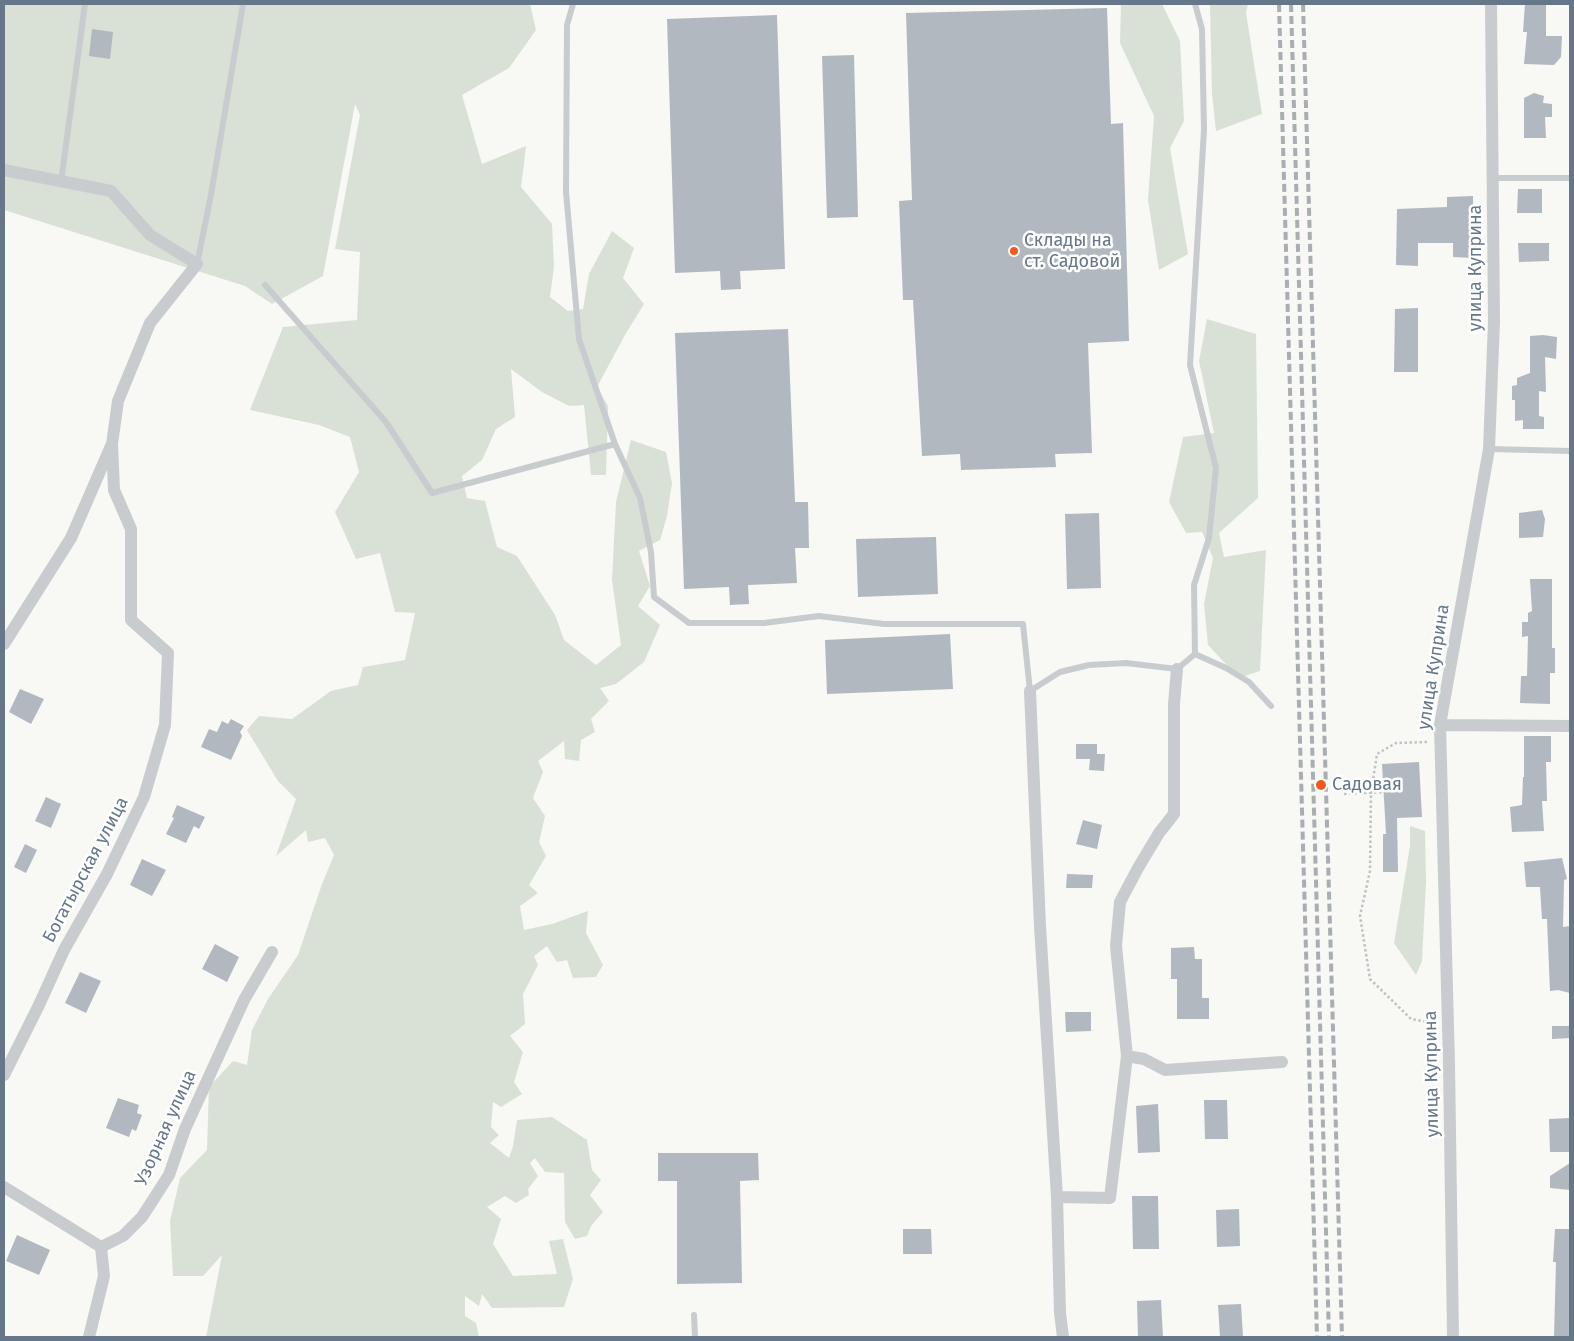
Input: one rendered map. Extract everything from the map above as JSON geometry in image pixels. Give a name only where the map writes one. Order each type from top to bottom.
[{"type":"street","name":"улица Куприна","points":[[1453,1337],[1448,1026],[1440,726],[1489,449],[1494,322],[1492,4]]},
{"type":"street","points":[[4,170],[111,191],[150,235],[198,264]]},
{"type":"street","name":"Богатырская улица","points":[[4,1075],[64,950],[107,874],[144,797],[165,725],[168,653],[131,620],[131,529],[114,490],[112,444],[118,401],[150,323],[198,264]]},
{"type":"street","points":[[4,644],[71,538],[112,444]]},
{"type":"street","points":[[1057,1197],[1110,1198],[1127,1056],[1116,946],[1120,902],[1159,833],[1174,814],[1174,704],[1177,670]]},
{"type":"street","points":[[1030,691],[1040,926],[1057,1197],[1060,1313],[1063,1337]]},
{"type":"street","points":[[1440,726],[1570,726]]},
{"type":"street","name":"Узорная улица","points":[[101,1247],[123,1236],[142,1217],[169,1175],[185,1129],[244,1000],[272,952]]},
{"type":"street","points":[[1127,1056],[1144,1059],[1165,1070],[1282,1062]]},
{"type":"street","points":[[4,1187],[101,1247],[104,1276],[89,1337]]},
{"type":"lane","points":[[61,182],[85,4]]},
{"type":"lane","points":[[198,264],[243,4]]},
{"type":"lane","points":[[573,4],[567,25],[566,192],[579,338],[615,444],[640,498],[651,552],[654,597],[689,623],[764,623],[819,616],[884,624],[1023,624],[1030,691],[1060,672],[1088,665],[1126,663],[1177,670],[1195,654],[1194,585],[1209,538],[1216,468],[1190,365],[1204,130],[1202,29],[1196,4]]},
{"type":"lane","points":[[1493,178],[1570,178]]},
{"type":"lane","points":[[264,285],[386,422],[432,493],[615,444]]},
{"type":"lane","points":[[1489,449],[1570,451]]},
{"type":"lane","points":[[1195,654],[1226,668],[1249,682],[1271,706]]},
{"type":"lane","points":[[694,1315],[695,1337]]},
{"type":"path","points":[[1440,741],[1396,743],[1377,754],[1371,793],[1370,871],[1360,916],[1370,979],[1411,1019],[1448,1026]]},
{"type":"path","points":[[1344,794],[1384,792]]},
{"type":"shaded area","points":[[4,4],[530,4],[536,30],[509,68],[462,95],[482,164],[526,146],[521,187],[552,224],[554,267],[550,297],[568,311],[583,309],[589,274],[612,231],[634,248],[623,278],[644,304],[597,387],[608,406],[606,475],[591,475],[584,405],[569,406],[542,392],[511,369],[515,417],[496,429],[482,460],[462,476],[467,498],[485,501],[497,547],[517,556],[555,615],[564,640],[596,665],[621,645],[612,580],[616,502],[631,440],[666,452],[672,483],[667,516],[660,540],[639,551],[650,586],[638,606],[660,625],[644,662],[616,684],[600,688],[609,701],[591,719],[595,732],[581,740],[579,761],[565,759],[564,741],[538,761],[543,772],[533,798],[545,816],[539,842],[546,856],[529,885],[538,893],[520,906],[524,930],[552,924],[588,911],[586,933],[603,965],[596,977],[573,978],[567,960],[557,962],[547,946],[534,956],[538,965],[523,994],[525,1024],[510,1036],[523,1052],[514,1082],[522,1094],[501,1107],[493,1102],[491,1127],[499,1135],[490,1143],[509,1158],[517,1120],[552,1117],[587,1140],[592,1170],[601,1180],[590,1195],[603,1212],[591,1226],[587,1236],[575,1239],[565,1222],[564,1173],[545,1172],[535,1158],[530,1163],[538,1176],[528,1189],[529,1195],[516,1203],[505,1196],[487,1207],[501,1219],[493,1244],[513,1276],[557,1274],[549,1241],[563,1239],[573,1279],[564,1307],[492,1308],[482,1294],[479,1306],[465,1296],[465,1316],[476,1323],[479,1337],[206,1337],[222,1255],[203,1276],[173,1276],[170,1221],[180,1178],[207,1150],[209,1087],[233,1061],[247,1065],[252,1030],[268,999],[298,955],[334,855],[325,838],[308,842],[306,830],[276,856],[296,799],[278,781],[247,730],[259,716],[292,719],[331,691],[358,685],[363,667],[405,660],[415,613],[395,612],[380,553],[356,559],[335,512],[359,472],[350,437],[319,425],[250,410],[283,327],[357,320],[360,252],[335,249],[360,115],[355,104],[323,276],[272,304],[245,286],[4,210]]},
{"type":"shaded area","points":[[1121,4],[1162,4],[1180,41],[1184,121],[1170,148],[1188,254],[1159,270],[1148,200],[1154,116],[1120,43]]},
{"type":"shaded area","points":[[1210,4],[1248,4],[1246,13],[1262,114],[1216,131],[1212,94]]},
{"type":"shaded area","points":[[1207,319],[1256,334],[1258,498],[1219,533],[1224,557],[1266,550],[1260,671],[1239,678],[1208,645],[1204,604],[1213,558],[1202,532],[1186,533],[1169,502],[1183,437],[1214,433],[1199,361]]},
{"type":"shaded area","points":[[1410,826],[1425,831],[1426,881],[1422,961],[1416,975],[1394,943],[1410,846]]},
{"type":"building","points":[[1525,4],[1546,4],[1546,36],[1562,36],[1561,57],[1554,65],[1524,64],[1527,32],[1523,32]]},
{"type":"building","name":"Склады на ст. Садовой","points":[[1107,8],[1111,124],[1123,123],[1129,341],[1088,343],[1092,453],[1055,454],[1056,467],[961,470],[960,454],[922,456],[913,300],[903,300],[899,201],[912,200],[906,13]]},
{"type":"building","points":[[777,15],[785,269],[740,271],[741,289],[721,290],[720,271],[675,273],[667,19]]},
{"type":"building","points":[[92,29],[113,32],[110,59],[89,56]]},
{"type":"building","points":[[854,55],[858,217],[827,218],[822,56]]},
{"type":"building","points":[[1534,93],[1544,96],[1543,103],[1552,104],[1552,117],[1545,117],[1546,138],[1524,138],[1524,98]]},
{"type":"building","points":[[1518,189],[1542,189],[1542,213],[1517,213]]},
{"type":"building","points":[[1473,196],[1473,258],[1453,257],[1453,243],[1418,243],[1418,266],[1396,265],[1397,209],[1447,207],[1447,197]]},
{"type":"building","points":[[1518,243],[1549,243],[1549,261],[1519,262]]},
{"type":"building","points":[[1418,308],[1418,372],[1394,372],[1395,309]]},
{"type":"building","points":[[788,329],[795,502],[808,502],[809,548],[795,548],[797,583],[748,585],[749,604],[730,605],[729,587],[684,589],[675,333]]},
{"type":"building","points":[[1530,336],[1557,337],[1556,359],[1545,357],[1546,392],[1539,391],[1539,416],[1544,417],[1544,429],[1523,429],[1523,420],[1515,421],[1515,400],[1512,400],[1512,386],[1517,385],[1517,378],[1530,373]]},
{"type":"building","points":[[1542,510],[1545,519],[1543,537],[1519,538],[1519,513]]},
{"type":"building","points":[[1099,513],[1101,588],[1067,589],[1065,514]]},
{"type":"building","points":[[936,537],[938,594],[858,597],[856,539]]},
{"type":"building","points":[[1530,579],[1552,579],[1552,648],[1555,648],[1555,673],[1550,673],[1550,704],[1520,703],[1521,676],[1527,676],[1528,636],[1522,637],[1522,622],[1528,622],[1528,613],[1532,611]]},
{"type":"building","points":[[950,634],[953,689],[827,694],[825,640]]},
{"type":"building","points":[[20,689],[44,699],[31,724],[9,712]]},
{"type":"building","points":[[231,719],[244,726],[240,732],[242,736],[231,760],[201,747],[209,729],[217,732],[222,721],[228,724]]},
{"type":"building","points":[[1524,736],[1551,736],[1551,762],[1546,762],[1547,801],[1542,801],[1544,831],[1512,832],[1510,807],[1522,805]]},
{"type":"building","points":[[1076,744],[1097,744],[1097,754],[1105,754],[1104,771],[1089,770],[1090,759],[1076,759]]},
{"type":"building","points":[[1419,762],[1422,817],[1397,818],[1398,872],[1383,872],[1383,834],[1386,834],[1382,764]]},
{"type":"building","points":[[46,797],[61,804],[51,828],[35,821]]},
{"type":"building","points":[[177,805],[205,817],[199,829],[194,826],[186,843],[166,834],[174,818],[172,817]]},
{"type":"building","points":[[1083,820],[1102,825],[1097,849],[1076,844]]},
{"type":"building","points":[[25,844],[37,850],[26,873],[14,867]]},
{"type":"building","points":[[1562,858],[1567,879],[1564,880],[1563,927],[1570,926],[1570,993],[1558,990],[1550,991],[1547,919],[1542,919],[1540,887],[1526,887],[1524,862]]},
{"type":"building","points":[[142,859],[166,870],[152,896],[130,885]]},
{"type":"building","points":[[1067,874],[1093,875],[1092,888],[1066,888]]},
{"type":"building","points":[[215,944],[239,957],[227,982],[202,969]]},
{"type":"building","points":[[1194,947],[1195,959],[1202,959],[1202,998],[1209,998],[1209,1019],[1177,1019],[1177,979],[1171,979],[1171,948]]},
{"type":"building","points":[[80,972],[101,981],[86,1013],[65,1003]]},
{"type":"building","points":[[1065,1012],[1091,1012],[1091,1031],[1066,1032]]},
{"type":"building","points":[[1552,1026],[1570,1026],[1570,1038],[1552,1039]]},
{"type":"building","points":[[118,1098],[139,1105],[137,1113],[142,1115],[136,1131],[132,1129],[129,1137],[106,1128]]},
{"type":"building","points":[[1204,1100],[1227,1100],[1228,1139],[1205,1139]]},
{"type":"building","points":[[1158,1104],[1160,1152],[1138,1153],[1136,1106]]},
{"type":"building","points":[[1570,1118],[1570,1152],[1550,1152],[1549,1119]]},
{"type":"building","points":[[658,1153],[758,1153],[759,1180],[740,1181],[742,1283],[677,1284],[677,1181],[658,1181]]},
{"type":"building","points":[[1570,1163],[1570,1190],[1550,1188],[1550,1176]]},
{"type":"building","points":[[1132,1196],[1158,1196],[1159,1249],[1133,1249]]},
{"type":"building","points":[[1239,1209],[1240,1246],[1217,1247],[1216,1210]]},
{"type":"building","points":[[903,1229],[931,1229],[932,1254],[903,1254]]},
{"type":"building","points":[[1555,1229],[1570,1229],[1570,1337],[1554,1337],[1556,1262],[1553,1262]]},
{"type":"building","points":[[17,1235],[50,1250],[39,1275],[6,1261]]},
{"type":"building","points":[[1161,1300],[1163,1337],[1138,1337],[1137,1301]]},
{"type":"building","points":[[1241,1304],[1243,1337],[1220,1337],[1218,1305]]},
{"type":"railway","points":[[1279,4],[1317,1337]]},
{"type":"railway","points":[[1291,4],[1329,1337]]},
{"type":"railway","points":[[1303,4],[1342,1337]]},
{"type":"place","name":"Склады на ст. Садовой","points":[[1014,251]]},
{"type":"place","name":"Садовая","points":[[1321,785]]}]
